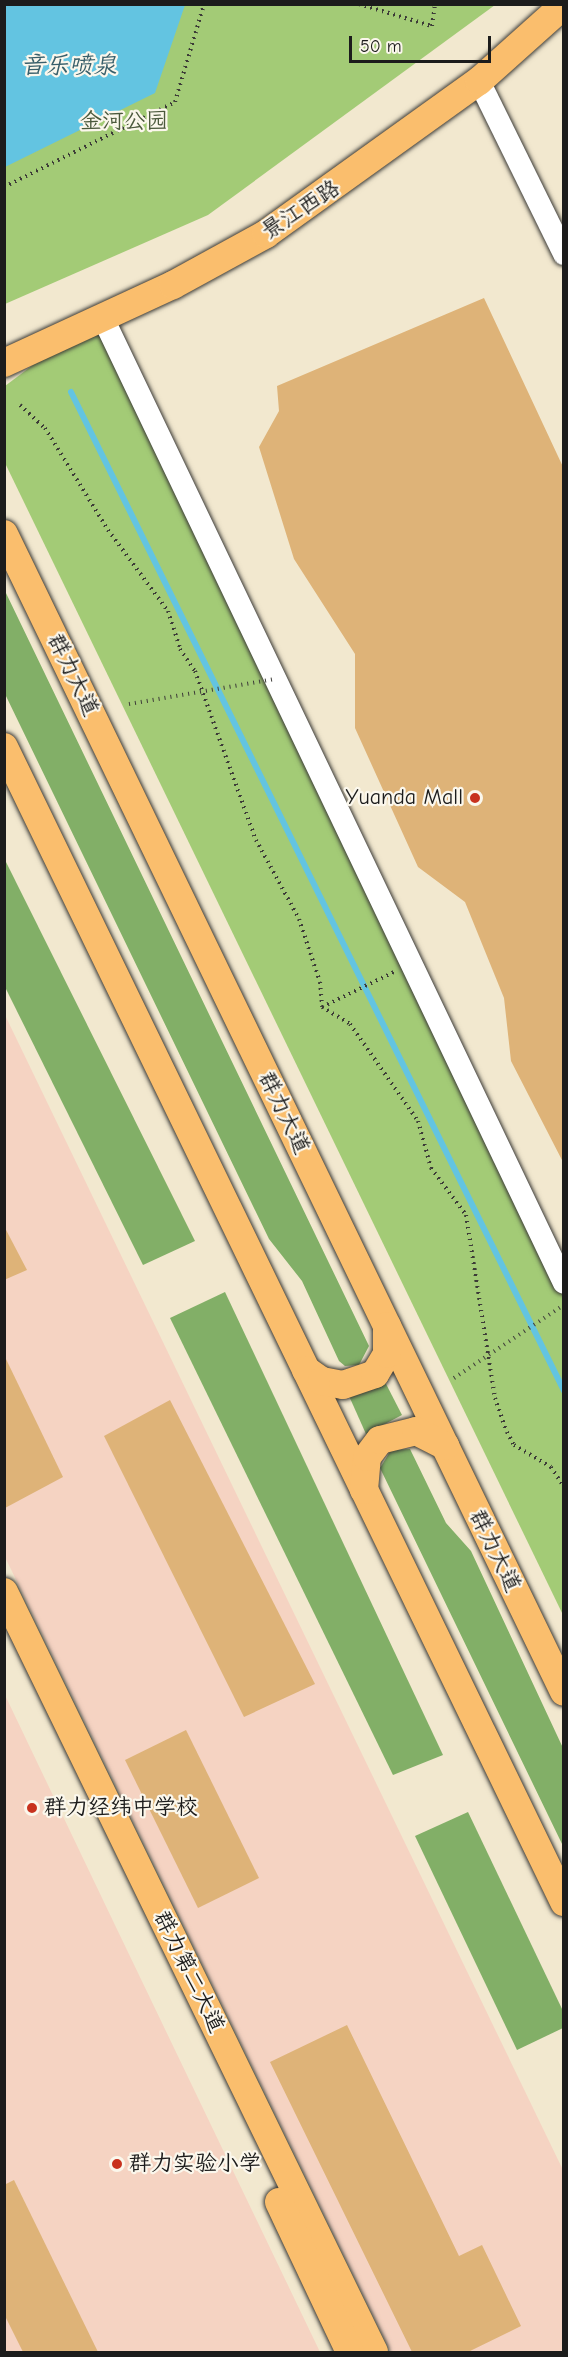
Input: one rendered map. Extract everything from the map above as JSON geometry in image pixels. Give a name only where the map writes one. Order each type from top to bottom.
[{"type":"main road","name":"景江西路","points":[[4,363],[103,318],[266,234],[479,81],[564,4]]},
{"type":"main road","name":"群力大道","points":[[4,534],[564,1692]]},
{"type":"main road","points":[[4,747],[564,1902]]},
{"type":"main road","points":[[306,1370],[343,1385],[375,1374],[387,1354],[387,1326]]},
{"type":"main road","points":[[364,1490],[368,1457],[380,1440],[416,1431],[445,1446]]},
{"type":"main road","name":"群力第二大道","points":[[4,1592],[374,2352]]},
{"type":"main road","name":"群力第二大道","points":[[4,1619],[350,2352]]},
{"type":"street","points":[[479,81],[564,254]]},
{"type":"street","points":[[103,318],[564,1282]]},
{"type":"path","points":[[4,187],[175,102],[204,4]]},
{"type":"path","points":[[359,4],[432,26],[435,4]]},
{"type":"path","points":[[20,405],[45,428],[108,530],[168,611],[256,840],[299,918],[320,982],[322,1007]]},
{"type":"path","points":[[129,704],[275,679]]},
{"type":"path","points":[[322,1007],[411,964]]},
{"type":"path","points":[[322,1007],[350,1024],[418,1121],[431,1168],[466,1215],[495,1398],[507,1432],[514,1445],[551,1467],[564,1487]]},
{"type":"path","points":[[454,1378],[564,1305]]},
{"type":"shaded area","points":[[4,1013],[563,2170],[563,2352],[391,2352],[5,1557]]},
{"type":"shaded area","name":"群力实验小学","points":[[4,1693],[114,1923],[320,2352],[5,2352]]},
{"type":"green space","name":"金河公园","points":[[5,5],[495,5],[208,215],[5,304]]},
{"type":"green space","points":[[101,330],[563,1296],[563,1615],[5,463],[5,386],[37,362]]},
{"type":"green space","points":[[5,591],[369,1346],[359,1365],[345,1366],[339,1361],[302,1281],[269,1239],[5,694]]},
{"type":"green space","points":[[4,858],[195,1241],[143,1265],[5,987]]},
{"type":"green space","points":[[225,1292],[443,1755],[393,1775],[170,1318]]},
{"type":"green space","points":[[384,1380],[402,1415],[366,1434],[349,1396]]},
{"type":"green space","points":[[410,1449],[446,1523],[471,1551],[563,1748],[563,1846],[380,1468],[391,1450]]},
{"type":"green space","points":[[468,1812],[563,2011],[563,2028],[517,2050],[415,1836]]},
{"type":"water","name":"音乐喷泉","points":[[5,4],[185,5],[155,93],[5,167]]},
{"type":"building","name":"Yuanda Mall","points":[[484,298],[564,469],[564,1164],[511,1061],[504,998],[465,902],[418,867],[355,728],[355,654],[294,559],[259,447],[279,411],[277,386]]},
{"type":"building","points":[[4,1226],[27,1270],[4,1280]]},
{"type":"building","points":[[5,1357],[63,1477],[5,1508]]},
{"type":"building","points":[[170,1400],[315,1684],[244,1717],[104,1436]]},
{"type":"building","points":[[186,1730],[259,1878],[198,1908],[125,1760]]},
{"type":"building","points":[[347,2025],[459,2256],[482,2245],[521,2326],[468,2352],[412,2352],[270,2062]]},
{"type":"building","points":[[14,2180],[98,2352],[23,2352],[4,2314],[4,2185]]},
{"type":"waterway","points":[[71,392],[564,1391]]},
{"type":"place","name":"Yuanda Mall","points":[[475,798]]},
{"type":"place","name":"群力经纬中学校","points":[[32,1808]]},
{"type":"place","name":"群力实验小学","points":[[117,2164]]}]
